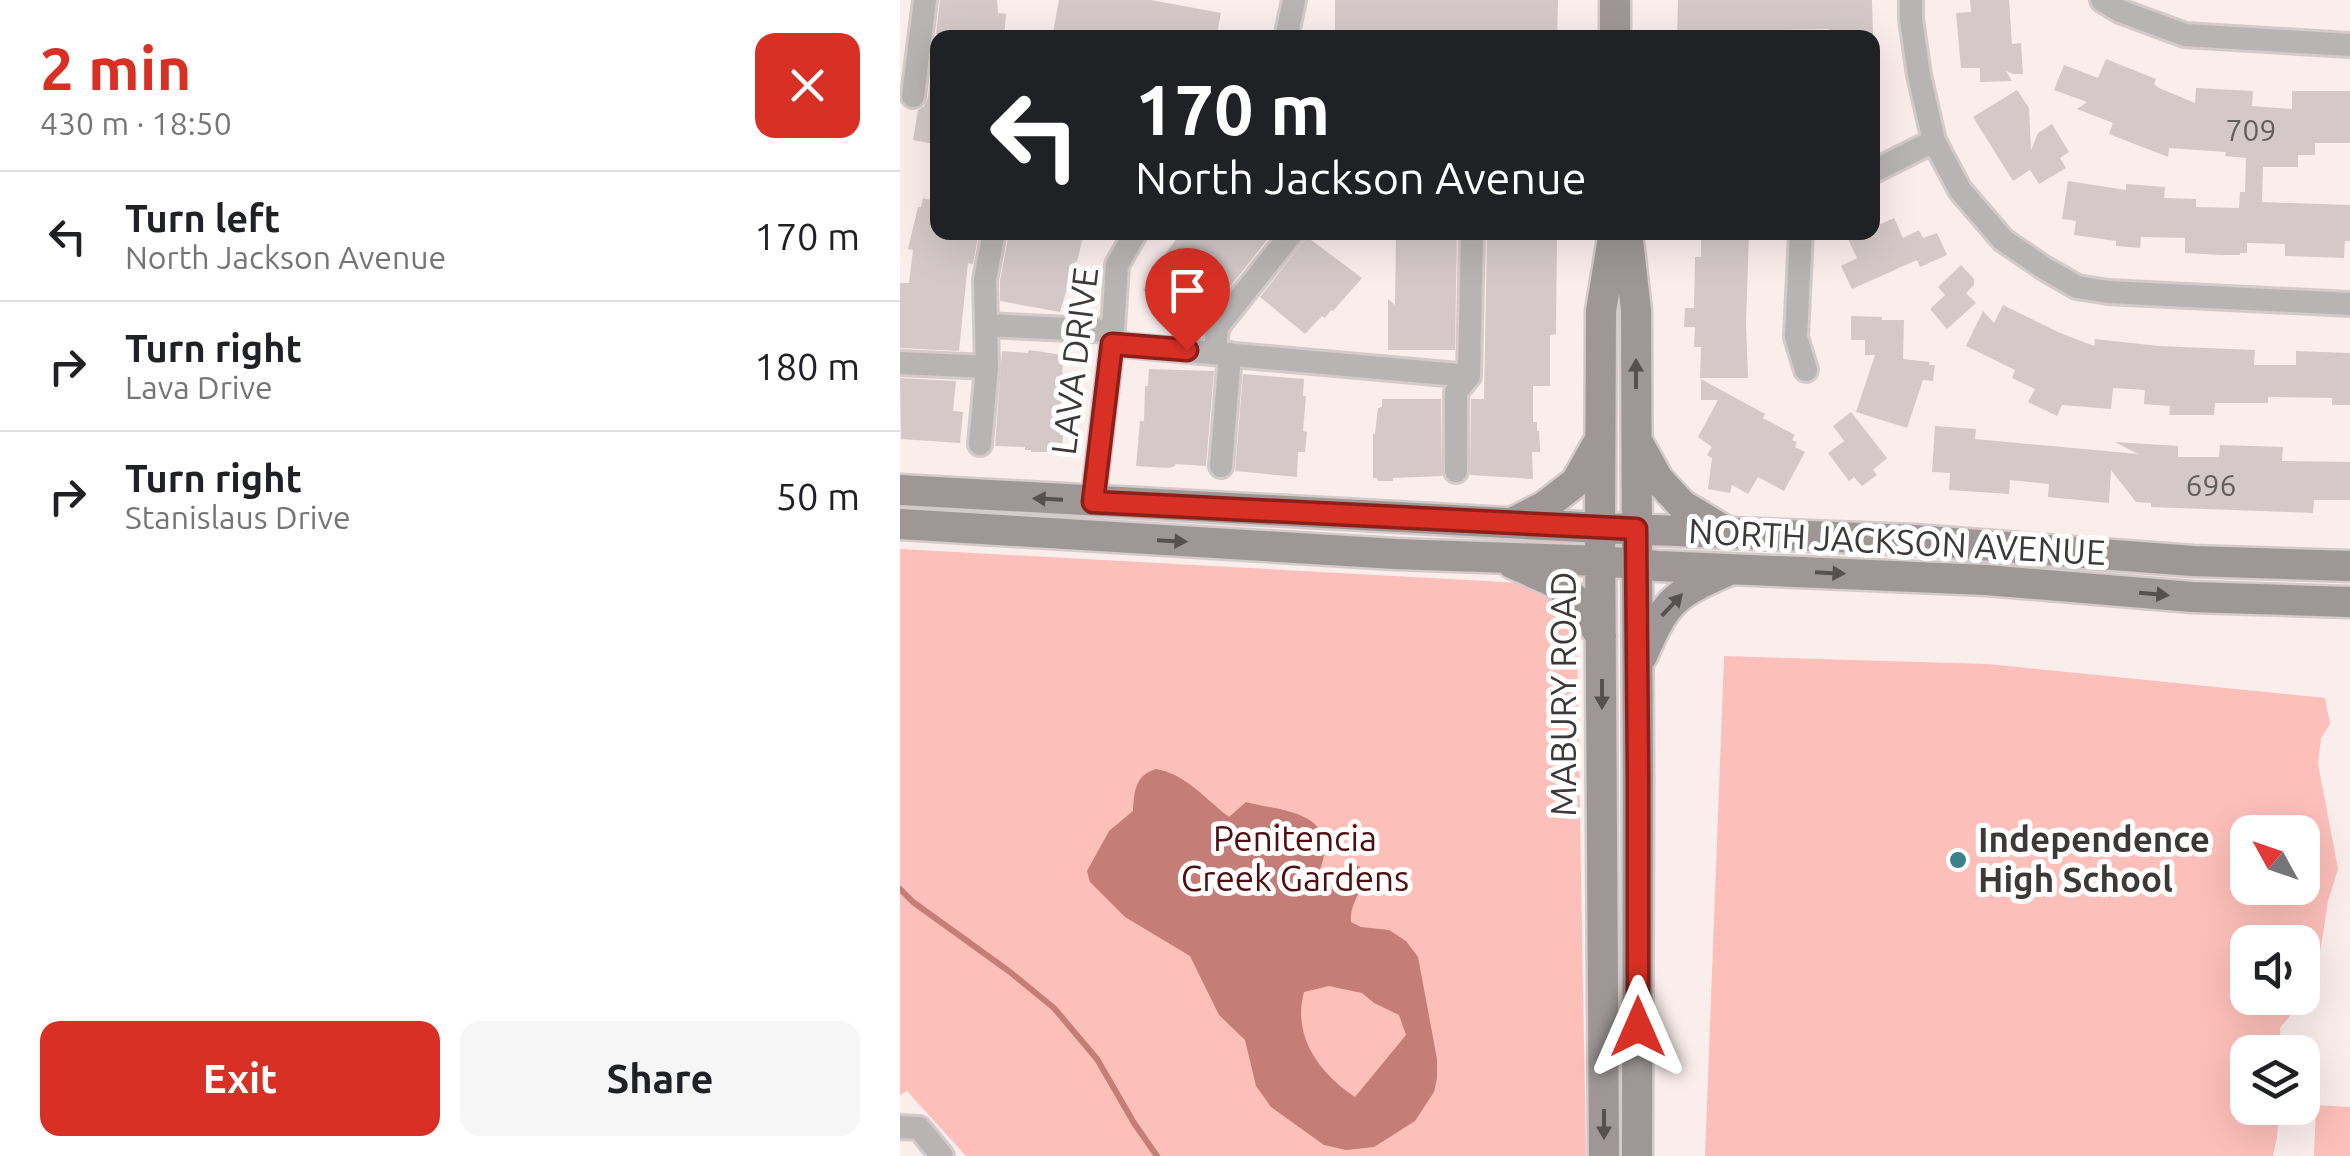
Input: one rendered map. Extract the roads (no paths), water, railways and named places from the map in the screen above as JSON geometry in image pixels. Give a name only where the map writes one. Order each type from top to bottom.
[{"type":"main road","points":[[1615,30],[1616,0]]},
{"type":"main road","name":"MABURY ROAD","points":[[1604,1156],[1601,311],[1613,240]]},
{"type":"main road","name":"MABURY ROAD","points":[[1628,240],[1636,310],[1637,1156]]},
{"type":"main road","points":[[1512,523],[1546,506],[1576,482],[1601,436]]},
{"type":"main road","points":[[1636,438],[1658,479],[1682,506],[1727,532]]},
{"type":"main road","name":"NORTH JACKSON AVENUE","points":[[900,490],[1600,528],[1990,544],[2193,561],[2350,566]]},
{"type":"main road","name":"NORTH JACKSON AVENUE","points":[[900,524],[1396,554],[1986,580],[2192,597],[2350,602]]},
{"type":"main road","points":[[1500,558],[1554,582],[1577,601],[1602,638]]},
{"type":"main road","points":[[1637,666],[1670,602],[1695,585],[1732,569]]},
{"type":"street","points":[[913,96],[911,29],[925,0]]},
{"type":"street","points":[[1288,30],[1294,0]]},
{"type":"street","points":[[1911,0],[1919,75],[1934,141],[1960,190],[2003,240],[2077,287],[2108,292],[2350,304]]},
{"type":"street","points":[[2102,0],[2120,11],[2185,35],[2350,46]]},
{"type":"street","points":[[1880,168],[1934,141]]},
{"type":"street","points":[[980,444],[986,367],[985,280],[992,240]]},
{"type":"street","name":"LAVA DRIVE","points":[[1093,502],[1117,265],[1131,240]]},
{"type":"street","points":[[1221,466],[1222,354],[1217,327],[1287,240]]},
{"type":"street","points":[[1456,471],[1456,392],[1469,376],[1472,240]]},
{"type":"street","points":[[1801,240],[1796,337],[1806,370]]},
{"type":"street","points":[[986,325],[1112,337],[1222,354],[1469,376]]},
{"type":"street","points":[[900,363],[986,367]]},
{"type":"street","points":[[909,1127],[942,1156]]},
{"type":"waterway","points":[[900,889],[1054,1008],[1097,1059],[1157,1156]]},
{"type":"place","name":"Independence High School","points":[[1958,860]]},
{"type":"park label","name":"Penitencia Creek Gardens","points":[[1295,859]]}]
